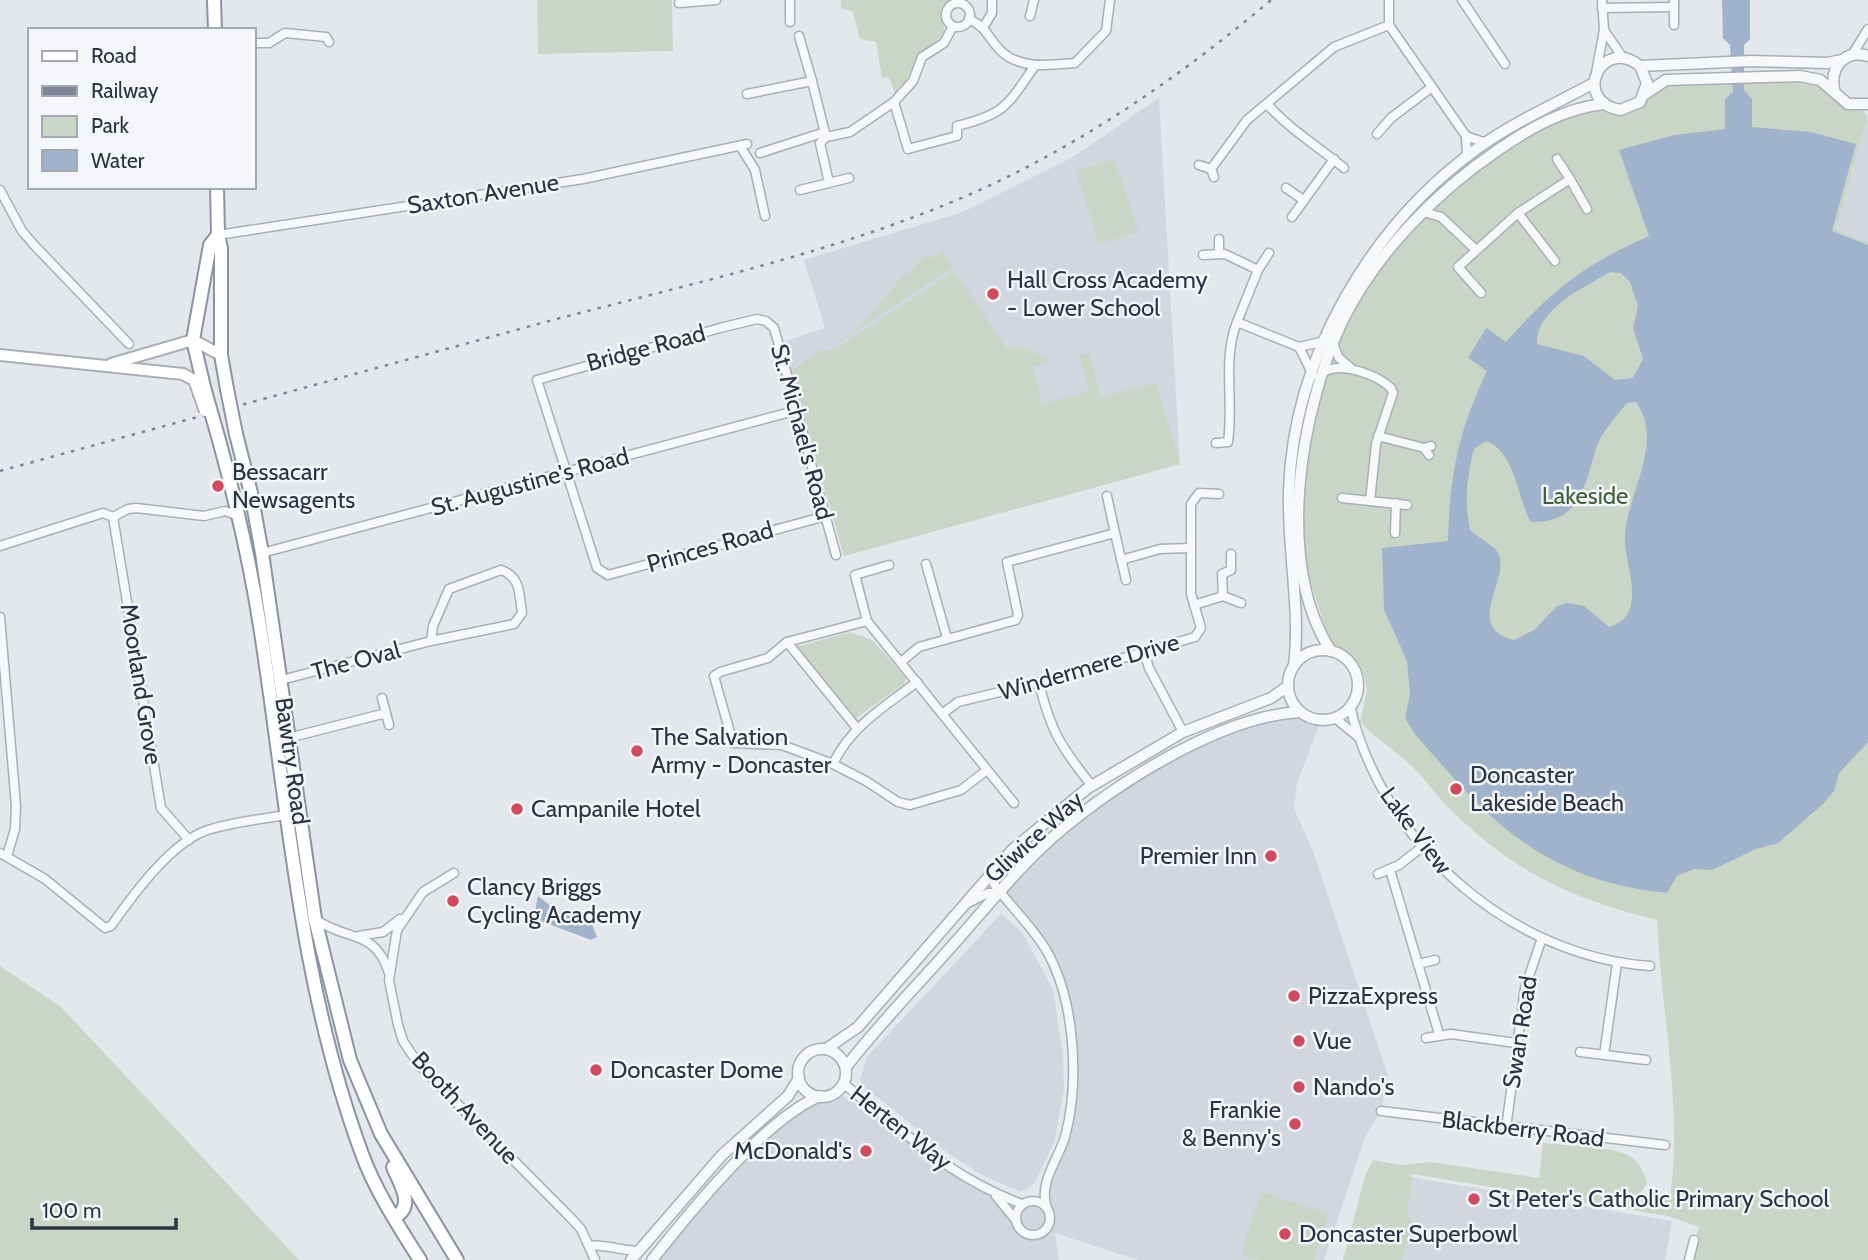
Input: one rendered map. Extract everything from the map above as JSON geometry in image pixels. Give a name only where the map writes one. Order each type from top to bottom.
[{"type":"highway","points":[[214,0],[215,28]]},
{"type":"highway","name":"Bawtry Road","points":[[217,189],[218,235],[221,248],[221,355],[262,553],[315,919],[349,1060],[381,1134],[457,1260]]},
{"type":"highway","name":"Bawtry Road","points":[[218,235],[210,245],[193,340],[202,392],[241,516],[260,626],[300,910],[330,1052],[362,1156],[420,1260]]},
{"type":"highway","points":[[381,1134],[407,1203],[401,1214],[394,1217]]},
{"type":"main road","points":[[105,365],[193,340],[221,355]]},
{"type":"main road","points":[[0,355],[183,374],[194,380],[202,392]]},
{"type":"street","points":[[679,3],[716,0]]},
{"type":"street","points":[[790,0],[790,22]]},
{"type":"street","points":[[984,26],[992,13],[992,0]]},
{"type":"street","points":[[1030,16],[1034,0]]},
{"type":"street","points":[[969,19],[984,26],[1001,52],[1034,67],[1076,63],[1106,31],[1110,0]]},
{"type":"street","points":[[1389,0],[1390,25],[1466,136],[1467,157]]},
{"type":"street","points":[[1462,0],[1505,64]]},
{"type":"street","points":[[958,1],[968,8],[969,19],[965,25],[953,26],[946,13],[950,6],[958,1]]},
{"type":"street","points":[[1604,104],[1597,96],[1595,79],[1604,30],[1602,4],[1674,4],[1674,25]]},
{"type":"street","points":[[1199,165],[1213,173],[1240,127],[1340,43],[1390,25]]},
{"type":"street","points":[[760,153],[825,134],[850,132],[894,102],[913,81],[922,57],[944,43],[953,26]]},
{"type":"street","points":[[1834,89],[1834,72],[1868,29]]},
{"type":"street","points":[[1604,30],[1623,58],[1640,66],[1793,62],[1868,56]]},
{"type":"street","points":[[256,43],[269,43],[285,33],[326,37],[329,42]]},
{"type":"street","points":[[799,36],[825,134],[820,143],[829,183]]},
{"type":"street","points":[[1331,651],[1310,614],[1299,547],[1300,479],[1316,396],[1325,371],[1330,343],[1355,279],[1381,243],[1432,186],[1467,157],[1595,79],[1605,62],[1623,58]]},
{"type":"street","points":[[1640,66],[1647,83],[1645,94]]},
{"type":"street","points":[[894,102],[908,149],[957,136],[957,126],[984,120],[1007,106],[1034,67]]},
{"type":"street","points":[[1294,666],[1305,655],[1331,651],[1342,656],[1353,667],[1357,678],[1357,692],[1350,706],[1335,718],[1321,720],[1300,712],[1292,702],[1288,686],[1294,666],[1296,614],[1290,560],[1289,489],[1304,398],[1312,374],[1363,287],[1438,198],[1471,169],[1510,142],[1563,113],[1583,106],[1604,104],[1620,110],[1629,109],[1645,94],[1667,80],[1800,76],[1820,80],[1834,89],[1848,104],[1868,104]]},
{"type":"street","points":[[747,94],[812,81]]},
{"type":"street","points":[[1377,134],[1391,118],[1432,88]]},
{"type":"street","points":[[1268,104],[1284,123],[1344,168]]},
{"type":"street","points":[[1466,136],[1486,143]]},
{"type":"street","name":"Saxton Avenue","points":[[218,235],[583,179],[743,145],[755,170],[765,216]]},
{"type":"street","points":[[1292,217],[1334,159]]},
{"type":"street","points":[[1558,159],[1587,209]]},
{"type":"street","points":[[800,190],[849,178]]},
{"type":"street","points":[[1481,293],[1458,270],[1475,249],[1518,213],[1570,179]]},
{"type":"street","points":[[1286,188],[1302,200]]},
{"type":"street","points":[[0,190],[22,231],[130,344]]},
{"type":"street","points":[[1438,198],[1441,217]]},
{"type":"street","points":[[1424,212],[1441,217],[1475,249]]},
{"type":"street","points":[[1518,213],[1555,261]]},
{"type":"street","points":[[1219,239],[1219,253]]},
{"type":"street","points":[[1203,255],[1219,253],[1238,258],[1258,270]]},
{"type":"street","points":[[1216,443],[1228,442],[1232,414],[1229,343],[1258,270],[1269,253]]},
{"type":"street","name":"Bridge Road","points":[[565,472],[537,380],[757,319]]},
{"type":"street","name":"St. Michael's Road","points":[[757,319],[766,321],[774,328],[836,555]]},
{"type":"street","points":[[1237,322],[1298,347],[1330,343]]},
{"type":"street","points":[[1330,343],[1340,359],[1353,370],[1391,388],[1393,393],[1378,436],[1370,501]]},
{"type":"street","points":[[1298,347],[1312,374]]},
{"type":"street","points":[[1325,371],[1335,367],[1353,370]]},
{"type":"street","name":"St. Augustine's Road","points":[[262,553],[797,410]]},
{"type":"street","points":[[1378,436],[1428,450]]},
{"type":"street","name":"Princes Road","points":[[565,472],[597,568],[608,575],[826,516]]},
{"type":"street","name":"Windermere Drive","points":[[942,714],[958,702],[1039,683],[1195,637],[1201,628],[1194,605],[1189,548],[1193,498],[1199,493],[1219,494]]},
{"type":"street","points":[[1107,496],[1126,580]]},
{"type":"street","points":[[1342,498],[1407,505]]},
{"type":"street","points":[[1395,533],[1396,503]]},
{"type":"street","points":[[0,546],[103,513],[113,517],[136,508],[204,516],[225,511],[241,516]]},
{"type":"street","name":"Moorland Grove","points":[[113,517],[161,808],[189,840]]},
{"type":"street","points":[[901,662],[919,647],[1016,620],[1018,615],[1007,562],[1115,533]]},
{"type":"street","points":[[1121,560],[1160,549],[1189,548]]},
{"type":"street","points":[[1223,596],[1222,574],[1231,570],[1231,554]]},
{"type":"street","points":[[926,564],[947,638]]},
{"type":"street","points":[[889,565],[855,575],[867,621],[1014,803]]},
{"type":"street","name":"The Oval","points":[[281,680],[431,641],[514,624],[522,613],[517,581],[512,574],[501,570],[449,589],[433,626],[431,641]]},
{"type":"street","points":[[1194,605],[1223,596],[1241,603]]},
{"type":"street","points":[[0,617],[16,806],[15,829],[4,855],[45,879],[105,928],[111,926],[143,883],[189,840],[209,829],[286,815]]},
{"type":"street","points":[[867,621],[787,642],[768,658],[720,672],[715,676],[733,743],[782,745],[833,764],[866,780],[898,802],[910,805],[961,790],[987,770]]},
{"type":"street","points":[[787,642],[856,727]]},
{"type":"street","points":[[1144,652],[1149,668],[1183,732]]},
{"type":"street","points":[[833,764],[842,744],[856,727],[917,682]]},
{"type":"street","points":[[1039,683],[1049,724],[1056,740],[1091,786]]},
{"type":"street","name":"Gliwice Way","points":[[826,1049],[859,1027],[1012,850],[1091,786],[1183,732],[1271,698],[1288,686]]},
{"type":"street","points":[[382,698],[389,725]]},
{"type":"street","name":"Lake View","points":[[1350,706],[1357,736],[1378,780],[1422,847],[1454,880],[1478,900],[1542,938],[1617,964],[1650,966]]},
{"type":"street","name":"Gliwice Way","points":[[846,1067],[1041,848],[1088,809],[1143,772],[1202,741],[1276,713],[1300,712]]},
{"type":"street","points":[[288,738],[386,713]]},
{"type":"street","name":"Lake View","points":[[1335,718],[1357,736]]},
{"type":"street","points":[[1378,874],[1390,870],[1422,847]]},
{"type":"street","points":[[998,866],[995,884],[1000,893],[1017,909],[1046,951],[1067,1013],[1073,1055],[1073,1093],[1066,1133],[1044,1188],[1025,1203],[1015,1219],[1023,1232],[1039,1235],[1049,1224],[1044,1188]]},
{"type":"street","points":[[1390,870],[1439,1034]]},
{"type":"street","name":"Booth Avenue","points":[[453,873],[423,892],[397,930],[390,976],[391,997],[403,1041],[419,1065],[568,1215],[589,1246],[594,1260]]},
{"type":"street","points":[[962,906],[988,893],[1000,893]]},
{"type":"street","points":[[359,936],[383,932],[409,909]]},
{"type":"street","points":[[300,910],[338,933],[359,936],[372,942],[383,954],[390,976]]},
{"type":"street","name":"Swan Road","points":[[1506,1128],[1516,1043],[1530,969],[1542,938]]},
{"type":"street","points":[[1418,964],[1435,960]]},
{"type":"street","points":[[1604,1055],[1617,964]]},
{"type":"street","points":[[1426,1038],[1439,1034],[1516,1043]]},
{"type":"street","points":[[589,1246],[638,1251],[655,1256],[738,1161],[787,1113],[820,1096],[837,1092],[844,1084],[846,1067],[834,1052],[826,1049],[806,1055],[798,1070],[799,1078],[808,1092],[820,1096]]},
{"type":"street","points":[[1580,1052],[1646,1060]]},
{"type":"street","points":[[631,1260],[722,1155],[788,1096],[799,1078]]},
{"type":"street","name":"Herten Way","points":[[844,1084],[929,1156],[994,1194],[1025,1203]]},
{"type":"street","name":"Blackberry Road","points":[[1381,1111],[1665,1146]]},
{"type":"street","name":"Herten Way","points":[[994,1194],[1015,1219]]},
{"type":"street","points":[[1025,1203],[1040,1202],[1047,1208]]},
{"type":"street","points":[[1689,1260],[1694,1240]]},
{"type":"shaded area","name":"Hall Cross Academy - Lower School","points":[[1159,98],[1180,464],[844,556],[783,342],[825,328],[804,260],[963,212],[1073,157]]},
{"type":"shaded area","points":[[1868,119],[1868,242],[1836,229]]},
{"type":"shaded area","points":[[1300,712],[1321,720],[1297,783],[1294,809],[1313,851],[1388,1076],[1381,1111],[1365,1137],[1324,1260],[1138,1260],[1055,1233],[1059,1260],[660,1260],[658,1252],[751,1148],[808,1092],[837,1092],[946,1166],[1022,1204],[1032,1201],[1042,1203],[1063,1143],[1073,1093],[1072,1015],[1048,949],[1000,893],[1088,809],[1202,741]]},
{"type":"shaded area","points":[[1001,914],[1022,932],[1053,990],[1063,1054],[1064,1088],[1055,1140],[1034,1184],[1021,1192],[982,1175],[948,1153],[863,1086],[860,1080],[866,1058]]},
{"type":"shaded area","name":"St Peter's Catholic Primary School","points":[[1410,1177],[1672,1221],[1665,1260],[1397,1260]]},
{"type":"green space","points":[[537,0],[672,0],[673,51],[538,54]]},
{"type":"green space","points":[[841,0],[949,0],[943,11],[944,34],[917,57],[901,91],[895,94],[889,77],[882,78],[876,42],[860,39],[853,12],[841,8]]},
{"type":"green space","name":"Lakeside","points":[[1666,80],[1820,80],[1859,106],[1868,117],[1836,229],[1868,242],[1868,1260],[1689,1260],[1699,1227],[1668,1216],[1412,1174],[1407,1214],[1412,1224],[1401,1260],[1343,1260],[1365,1176],[1373,1160],[1400,1165],[1431,1162],[1539,1178],[1543,1143],[1591,1147],[1617,1151],[1634,1159],[1647,1183],[1641,1192],[1670,1199],[1673,1095],[1657,920],[1571,893],[1522,867],[1475,833],[1413,767],[1360,722],[1367,691],[1364,675],[1355,661],[1330,642],[1299,547],[1300,479],[1315,401],[1342,322],[1385,258],[1447,189],[1563,113],[1604,104],[1620,110]]},
{"type":"green space","points":[[1115,159],[1138,232],[1099,244],[1076,171]]},
{"type":"green space","points":[[943,251],[953,267],[836,344],[860,326],[903,276],[910,274],[926,256],[930,259]]},
{"type":"green space","points":[[954,271],[1007,349],[1019,346],[1052,361],[1032,367],[1042,404],[1089,391],[1079,354],[1089,354],[1100,397],[1156,383],[1180,464],[844,556],[792,371],[819,351],[836,349]]},
{"type":"green space","points":[[850,632],[872,640],[906,678],[904,684],[856,718],[796,647]]},
{"type":"green space","points":[[0,966],[60,1006],[299,1260],[0,1260]]},
{"type":"green space","name":"Doncaster Superbowl","points":[[1262,1192],[1329,1214],[1314,1260],[1259,1260],[1241,1254]]},
{"type":"water","name":"Lakeside","points":[[1722,0],[1750,0],[1750,39],[1744,45],[1744,90],[1752,99],[1752,127],[1811,132],[1856,144],[1832,231],[1868,245],[1868,742],[1839,773],[1834,791],[1824,803],[1778,843],[1756,849],[1712,870],[1694,869],[1677,876],[1667,893],[1599,880],[1542,854],[1492,817],[1418,738],[1405,718],[1410,694],[1407,661],[1384,610],[1382,548],[1448,541],[1457,454],[1469,414],[1487,371],[1468,358],[1486,328],[1506,342],[1539,307],[1571,280],[1606,257],[1649,236],[1619,150],[1674,135],[1725,129],[1725,99],[1733,92],[1730,45],[1723,38]],"holes":[[[1610,272],[1621,273],[1630,282],[1638,306],[1633,328],[1643,359],[1633,378],[1615,380],[1584,356],[1537,344],[1538,332],[1552,310]],[[1636,402],[1644,417],[1647,434],[1646,451],[1625,536],[1632,593],[1629,611],[1620,622],[1609,627],[1584,606],[1568,603],[1557,606],[1534,630],[1514,640],[1499,633],[1491,623],[1490,612],[1500,572],[1500,560],[1496,550],[1470,530],[1468,519],[1467,489],[1474,449],[1486,441],[1496,446],[1509,465],[1531,522],[1548,521],[1561,516],[1578,500],[1602,436],[1627,403]]]},
{"type":"water","points":[[538,896],[556,910],[592,924],[597,937],[591,940],[541,921],[535,911]]},
{"type":"railway","points":[[0,471],[771,263],[886,227],[997,182],[1070,143],[1174,76],[1271,0]]},
{"type":"place","name":"Hall Cross Academy - Lower School","points":[[993,294]]},
{"type":"place","name":"Bessacarr Newsagents","points":[[218,486]]},
{"type":"place","name":"The Salvation Army - Doncaster","points":[[637,751]]},
{"type":"place","name":"Doncaster Lakeside Beach","points":[[1456,789]]},
{"type":"place","name":"Campanile Hotel","points":[[517,809]]},
{"type":"place","name":"Premier Inn","points":[[1271,856]]},
{"type":"place","name":"Clancy Briggs Cycling Academy","points":[[453,901]]},
{"type":"place","name":"PizzaExpress","points":[[1294,996]]},
{"type":"place","name":"Vue","points":[[1299,1041]]},
{"type":"place","name":"Doncaster Dome","points":[[596,1070]]},
{"type":"place","name":"Nando's","points":[[1299,1087]]},
{"type":"place","name":"Frankie & Benny's","points":[[1295,1124]]},
{"type":"place","name":"McDonald's","points":[[866,1151]]},
{"type":"place","name":"St Peter's Catholic Primary School","points":[[1474,1199]]},
{"type":"place","name":"Doncaster Superbowl","points":[[1285,1234]]}]
